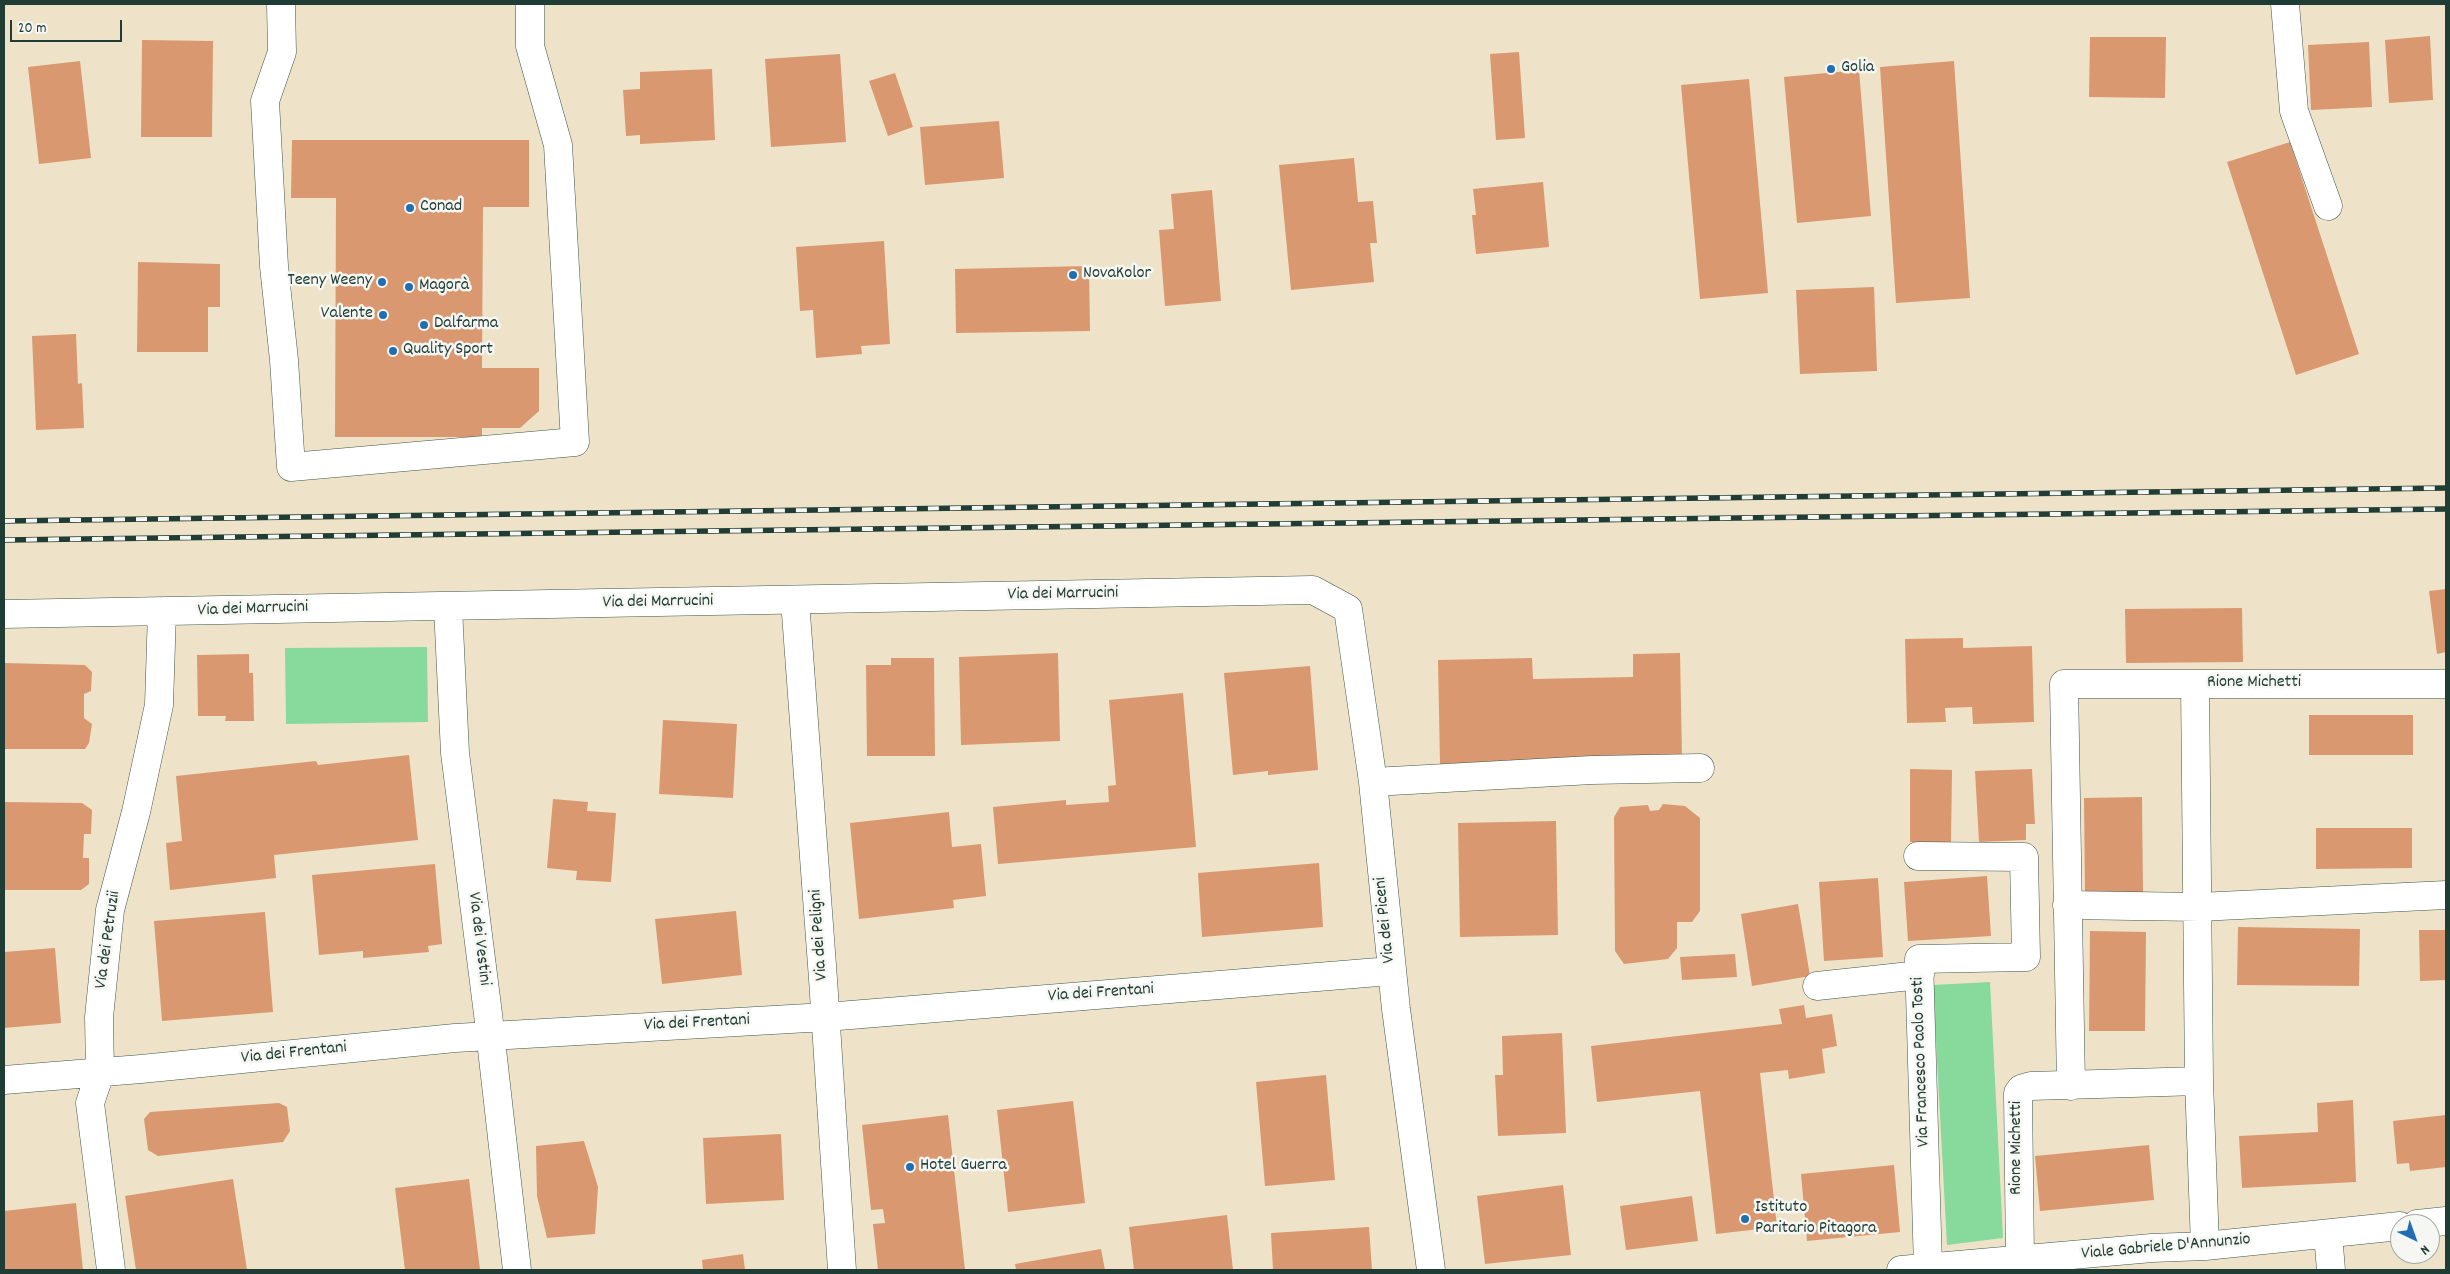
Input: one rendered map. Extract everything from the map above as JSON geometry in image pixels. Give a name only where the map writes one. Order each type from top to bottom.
[{"type":"street","points":[[281,4],[282,52],[265,101],[274,266],[284,360],[291,466],[575,442],[558,145],[530,46],[530,4]]},
{"type":"street","points":[[2285,4],[2294,111],[2328,206]]},
{"type":"street","name":"Via dei Marrucini","points":[[4,614],[1312,590]]},
{"type":"street","name":"Via dei Piceni","points":[[1312,590],[1348,609],[1373,782],[1391,971],[1431,1270]]},
{"type":"street","name":"Via dei Peligni","points":[[795,600],[826,1017],[842,1270]]},
{"type":"street","name":"Via dei Vestini","points":[[448,607],[455,753],[517,1270]]},
{"type":"street","name":"Via dei Petruzii","points":[[111,1270],[90,1103],[100,1073],[99,1017],[110,910],[136,812],[159,706],[162,612]]},
{"type":"street","points":[[2071,1086],[2064,684],[2195,684]]},
{"type":"street","name":"Rione Michetti","points":[[2204,1246],[2199,1082],[2199,907],[2195,684],[2446,684]]},
{"type":"street","points":[[1373,782],[1592,770],[1700,768]]},
{"type":"street","name":"Via Francesco Paolo Tosti","points":[[1918,856],[2024,857],[2026,957],[1919,958],[1928,1267]]},
{"type":"street","points":[[2067,905],[2199,907],[2446,895]]},
{"type":"street","name":"Via dei Frentani","points":[[4,1080],[100,1073],[455,1038],[826,1017],[1391,971]]},
{"type":"street","points":[[1817,986],[1920,975]]},
{"type":"street","name":"Rione Michetti","points":[[2020,1260],[2018,1093],[2025,1086],[2199,1082]]},
{"type":"street","name":"Viale Gabriele D'Annunzio","points":[[1901,1270],[2152,1248],[2204,1246],[2390,1227]]},
{"type":"street","points":[[2328,1234],[2331,1270]]},
{"type":"green space","points":[[427,647],[428,722],[286,724],[285,648]]},
{"type":"green space","points":[[1990,982],[2003,1238],[1947,1245],[1933,985]]},
{"type":"building","points":[[2430,36],[2433,100],[2389,103],[2385,40]]},
{"type":"building","points":[[2090,37],[2166,37],[2165,98],[2089,97]]},
{"type":"building","points":[[142,40],[213,41],[212,137],[141,137]]},
{"type":"building","points":[[2369,42],[2372,107],[2311,110],[2308,45]]},
{"type":"building","points":[[1519,52],[1525,138],[1496,140],[1490,54]]},
{"type":"building","points":[[840,54],[846,142],[771,147],[765,59]]},
{"type":"building","points":[[80,61],[91,158],[39,164],[28,67]]},
{"type":"building","points":[[1954,61],[1970,298],[1896,303],[1880,67]]},
{"type":"building","points":[[712,69],[715,140],[640,144],[640,135],[626,136],[623,90],[640,89],[640,72]]},
{"type":"building","points":[[1859,70],[1871,216],[1797,223],[1784,77]]},
{"type":"building","points":[[895,73],[913,127],[888,136],[869,81]]},
{"type":"building","points":[[1749,79],[1768,293],[1700,299],[1681,85]]},
{"type":"building","points":[[999,121],[1004,178],[925,185],[920,127]]},
{"type":"building","name":"Magorà","points":[[292,140],[529,140],[529,207],[483,207],[482,368],[539,368],[539,411],[520,428],[482,428],[482,437],[335,437],[336,198],[291,198]]},
{"type":"building","points":[[2290,142],[2359,354],[2296,375],[2227,162]]},
{"type":"building","points":[[1354,158],[1358,202],[1373,201],[1377,243],[1370,243],[1374,282],[1291,290],[1279,165]]},
{"type":"building","points":[[1543,182],[1549,247],[1476,254],[1472,215],[1476,215],[1473,189]]},
{"type":"building","points":[[1212,190],[1221,301],[1165,306],[1159,230],[1174,229],[1171,194]]},
{"type":"building","points":[[884,241],[890,344],[861,346],[862,354],[816,358],[813,310],[800,311],[796,247]]},
{"type":"building","points":[[138,262],[220,264],[220,307],[208,307],[208,352],[137,352]]},
{"type":"building","points":[[1089,266],[1090,331],[956,333],[955,269]]},
{"type":"building","points":[[1874,287],[1877,371],[1800,374],[1796,290]]},
{"type":"building","points":[[76,334],[78,384],[82,383],[84,428],[36,430],[32,336]]},
{"type":"building","points":[[2446,589],[2446,652],[2437,654],[2429,591]]},
{"type":"building","points":[[2242,608],[2243,662],[2126,663],[2125,609]]},
{"type":"building","points":[[1963,638],[1963,648],[2032,646],[2034,722],[1973,724],[1972,707],[1945,708],[1946,722],[1907,723],[1905,639]]},
{"type":"building","points":[[1058,653],[1060,741],[961,745],[959,657]]},
{"type":"building","points":[[1680,653],[1682,758],[1440,764],[1438,660],[1532,658],[1533,679],[1633,677],[1633,654]]},
{"type":"building","points":[[249,654],[249,673],[253,673],[254,721],[225,721],[226,716],[198,716],[197,655]]},
{"type":"building","points":[[891,658],[934,658],[935,756],[867,756],[866,665],[891,665]]},
{"type":"building","points":[[4,663],[85,665],[92,672],[91,691],[84,694],[84,718],[92,724],[89,743],[85,749],[4,749]]},
{"type":"building","points":[[1310,666],[1318,770],[1268,775],[1268,771],[1233,775],[1224,673]]},
{"type":"building","points":[[1183,693],[1196,847],[998,864],[993,807],[1066,800],[1066,805],[1109,802],[1108,786],[1116,785],[1109,700]]},
{"type":"building","points":[[2309,715],[2413,715],[2413,755],[2309,755]]},
{"type":"building","points":[[663,720],[737,724],[733,798],[659,794]]},
{"type":"building","points":[[409,755],[418,840],[274,855],[276,878],[170,890],[166,843],[182,841],[176,776],[316,761],[318,765]]},
{"type":"building","points":[[1910,769],[1952,770],[1951,842],[1910,842]]},
{"type":"building","points":[[2032,769],[2035,824],[2026,824],[2026,840],[1979,842],[1975,771]]},
{"type":"building","points":[[2142,797],[2143,893],[2085,895],[2084,798]]},
{"type":"building","points":[[553,799],[588,802],[587,811],[616,813],[611,882],[576,880],[577,871],[547,868]]},
{"type":"building","points":[[4,802],[82,803],[92,810],[91,834],[84,834],[83,858],[89,858],[89,884],[81,890],[4,890]]},
{"type":"building","points":[[1663,804],[1685,806],[1700,818],[1700,911],[1692,922],[1677,922],[1677,948],[1668,959],[1624,964],[1615,951],[1614,817],[1620,807],[1648,805],[1650,811],[1659,810]]},
{"type":"building","points":[[949,812],[952,847],[981,844],[986,896],[953,900],[954,908],[859,919],[850,823]]},
{"type":"building","points":[[1556,821],[1558,935],[1460,937],[1458,823]]},
{"type":"building","points":[[2316,828],[2412,828],[2412,868],[2316,869]]},
{"type":"building","points":[[1319,863],[1323,927],[1202,937],[1198,873]]},
{"type":"building","points":[[435,864],[442,944],[428,946],[429,952],[363,958],[363,951],[319,955],[312,875]]},
{"type":"building","points":[[1987,876],[1991,936],[1908,941],[1904,882]]},
{"type":"building","points":[[1878,878],[1883,957],[1824,961],[1819,882]]},
{"type":"building","points":[[1798,904],[1810,976],[1752,986],[1741,914]]},
{"type":"building","points":[[736,911],[742,975],[662,984],[655,919]]},
{"type":"building","points":[[265,912],[273,1012],[162,1021],[154,921]]},
{"type":"building","points":[[2238,927],[2360,929],[2359,986],[2237,985]]},
{"type":"building","points":[[2419,930],[2446,930],[2446,980],[2420,981]]},
{"type":"building","points":[[2090,931],[2146,932],[2145,1031],[2089,1031]]},
{"type":"building","points":[[55,948],[61,1023],[4,1028],[4,952]]},
{"type":"building","points":[[1735,954],[1737,977],[1682,980],[1680,957]]},
{"type":"building","points":[[1804,1005],[1806,1018],[1832,1014],[1837,1046],[1822,1049],[1825,1073],[1789,1079],[1788,1070],[1760,1073],[1777,1227],[1716,1234],[1700,1091],[1597,1102],[1591,1046],[1782,1024],[1779,1009]]},
{"type":"building","points":[[1562,1033],[1566,1133],[1498,1136],[1495,1075],[1503,1075],[1502,1036]]},
{"type":"building","points":[[1326,1075],[1335,1180],[1265,1186],[1256,1082]]},
{"type":"building","points":[[2353,1100],[2356,1182],[2242,1188],[2239,1136],[2318,1132],[2317,1103]]},
{"type":"building","points":[[1073,1101],[1085,1203],[1008,1212],[997,1110]]},
{"type":"building","points":[[279,1103],[287,1107],[290,1131],[283,1142],[158,1156],[148,1150],[144,1119],[150,1112]]},
{"type":"building","name":"Hotel Guerra","points":[[948,1115],[965,1270],[878,1270],[873,1224],[885,1223],[883,1209],[871,1210],[862,1125]]},
{"type":"building","points":[[2446,1115],[2446,1167],[2410,1171],[2409,1163],[2397,1164],[2393,1121]]},
{"type":"building","points":[[781,1134],[784,1200],[706,1204],[703,1138]]},
{"type":"building","points":[[584,1141],[598,1187],[595,1234],[547,1238],[537,1196],[536,1146]]},
{"type":"building","points":[[2149,1145],[2154,1200],[2040,1211],[2035,1156]]},
{"type":"building","points":[[1894,1165],[1900,1232],[1807,1241],[1801,1174]]},
{"type":"building","points":[[233,1179],[247,1270],[136,1270],[125,1196]]},
{"type":"building","points":[[469,1179],[480,1270],[405,1270],[395,1188]]},
{"type":"building","points":[[1563,1185],[1571,1255],[1485,1264],[1477,1196]]},
{"type":"building","points":[[1692,1196],[1698,1241],[1626,1250],[1620,1206]]},
{"type":"building","points":[[76,1203],[83,1270],[4,1270],[4,1211]]},
{"type":"building","points":[[1227,1215],[1233,1270],[1134,1270],[1129,1227]]},
{"type":"building","points":[[1369,1227],[1372,1270],[1273,1270],[1271,1233]]},
{"type":"building","points":[[1101,1249],[1105,1270],[1016,1270],[1015,1264]]},
{"type":"building","points":[[743,1254],[745,1270],[703,1270],[702,1260]]},
{"type":"railway","points":[[4,521],[2446,488]]},
{"type":"railway","points":[[4,540],[2446,509]]},
{"type":"place","name":"Golia","points":[[1831,69]]},
{"type":"place","name":"Conad","points":[[410,208]]},
{"type":"place","name":"NovaKolor","points":[[1073,275]]},
{"type":"place","name":"Teeny Weeny","points":[[382,282]]},
{"type":"place","name":"Magorà","points":[[409,287]]},
{"type":"place","name":"Valente","points":[[383,315]]},
{"type":"place","name":"Dalfarma","points":[[424,325]]},
{"type":"place","name":"Quality Sport","points":[[393,351]]},
{"type":"place","name":"Hotel Guerra","points":[[910,1167]]},
{"type":"place","name":"Istituto Paritario Pitagora","points":[[1745,1219]]}]
